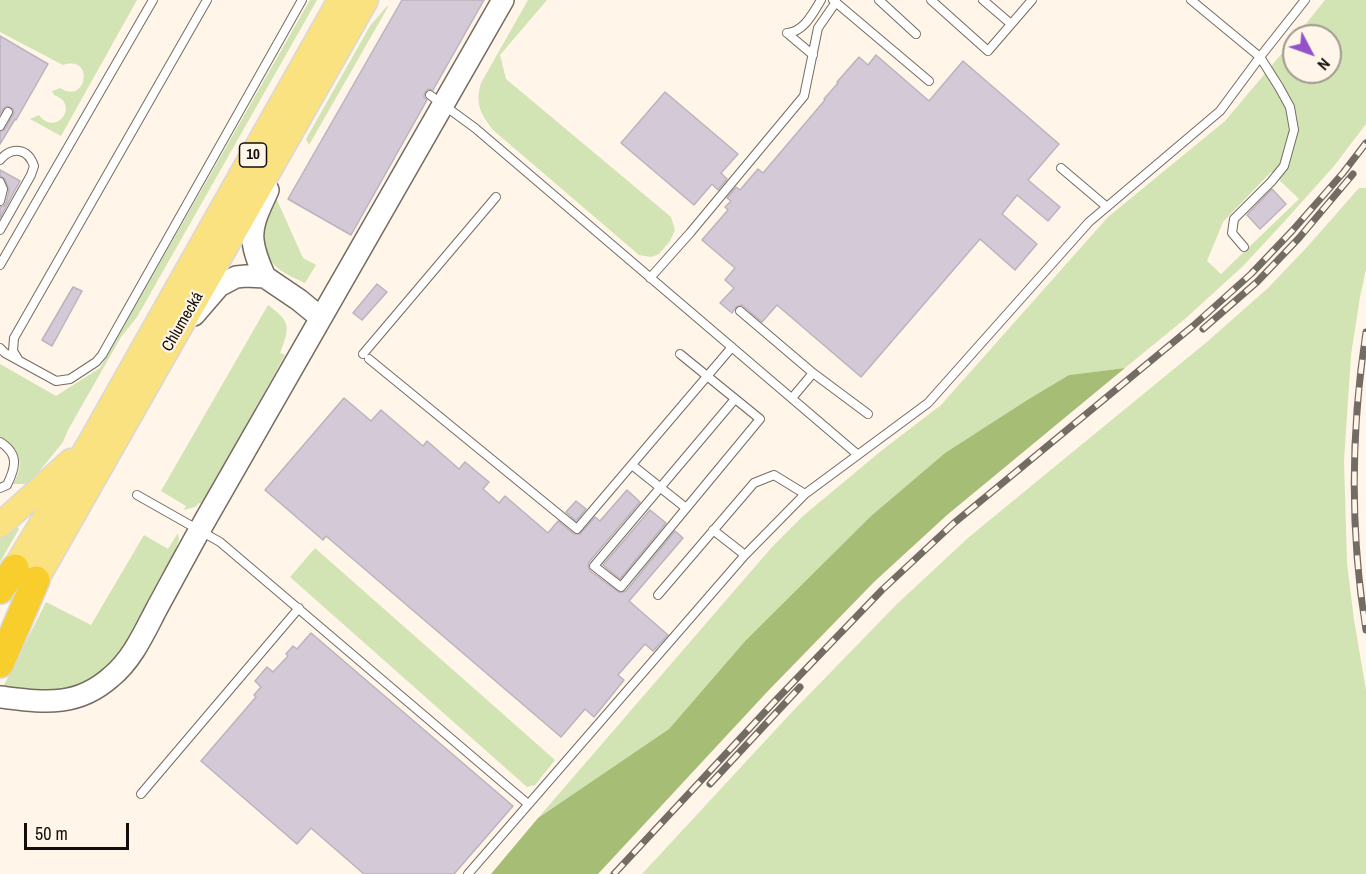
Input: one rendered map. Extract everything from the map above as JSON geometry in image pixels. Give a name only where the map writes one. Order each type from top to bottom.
[{"type":"highway","points":[[0,664],[17,579]]},
{"type":"main road","name":"Chlumecká","points":[[17,579],[90,442],[340,0]]},
{"type":"main road","name":"Chlumecká","points":[[17,579],[172,341],[366,0]]},
{"type":"main road","points":[[0,525],[90,442]]},
{"type":"street","points":[[0,697],[45,702],[66,700],[87,693],[113,676],[133,651],[321,318],[436,100],[503,0]]},
{"type":"street","points":[[265,278],[253,241],[254,225],[293,129]]},
{"type":"street","points":[[172,341],[219,286],[236,277],[265,278],[299,300],[321,318]]},
{"type":"street","name":"Chlumecká","points":[[0,596],[17,579]]},
{"type":"street","name":"Chlumecká","points":[[0,644],[17,579]]},
{"type":"lane","points":[[0,265],[153,0]]},
{"type":"lane","points":[[21,362],[13,351],[15,338],[207,0]]},
{"type":"lane","points":[[0,348],[56,381],[70,379],[96,362],[302,0]]},
{"type":"lane","points":[[813,55],[788,33],[799,30],[821,0]]},
{"type":"lane","points":[[879,0],[916,34]]},
{"type":"lane","points":[[931,0],[988,51],[1032,0]]},
{"type":"lane","points":[[983,0],[1011,24]]},
{"type":"lane","points":[[1191,0],[1260,57],[1290,107],[1293,130],[1284,166],[1234,219],[1232,233],[1244,247]]},
{"type":"lane","points":[[468,874],[745,555],[805,494],[928,403],[1089,222],[1220,111],[1305,0]]},
{"type":"lane","points":[[651,278],[804,96],[818,28],[835,1],[929,81]]},
{"type":"lane","points":[[436,100],[475,128],[857,454]]},
{"type":"lane","points":[[0,126],[8,112]]},
{"type":"lane","points":[[0,160],[7,153],[15,150],[30,158],[34,166],[0,230]]},
{"type":"lane","points":[[1061,168],[1107,207]]},
{"type":"lane","points":[[0,182],[3,189],[0,201]]},
{"type":"lane","points":[[496,197],[366,357],[577,529],[732,347]]},
{"type":"lane","points":[[740,311],[813,373],[868,414]]},
{"type":"lane","points":[[680,354],[707,377],[735,399],[760,420],[621,587],[594,566],[735,399]]},
{"type":"lane","points":[[792,398],[813,373]]},
{"type":"lane","points":[[0,442],[11,450],[13,455],[14,469],[4,487]]},
{"type":"lane","points":[[632,465],[686,508]]},
{"type":"lane","points":[[658,595],[754,483],[774,475],[805,494]]},
{"type":"lane","points":[[137,495],[220,542],[528,804]]},
{"type":"lane","points":[[713,530],[745,555]]},
{"type":"lane","points":[[141,794],[299,608]]},
{"type":"green space","points":[[0,0],[137,0],[61,136],[30,119],[39,115],[52,123],[63,117],[66,111],[65,105],[62,99],[54,95],[52,91],[60,88],[69,92],[76,90],[84,79],[83,72],[80,66],[63,65],[0,32]]},
{"type":"green space","points":[[310,0],[317,0],[137,317],[121,337],[63,442],[29,484],[13,484],[20,463],[12,447],[0,438],[0,364],[56,396],[100,368]]},
{"type":"green space","points":[[528,0],[547,0],[500,55],[506,79],[671,217],[675,230],[670,241],[659,254],[651,257],[639,255],[493,130],[482,113],[479,103],[481,83]]},
{"type":"green space","points":[[1325,0],[1366,0],[1366,124],[1334,166],[1243,266],[1186,318],[1125,368],[1069,375],[945,453],[871,516],[746,640],[669,729],[538,818],[772,547],[803,516],[941,405],[1108,217],[1225,121],[1282,53],[1282,84],[1342,84],[1342,24],[1306,24]],"holes":[[[1271,172],[1299,199],[1221,274],[1207,261],[1223,222]]]},
{"type":"green space","points":[[387,6],[309,145],[306,139],[370,26]]},
{"type":"green space","points":[[1359,188],[1366,188],[1366,269],[1351,355],[1344,461],[1347,563],[1366,690],[1366,874],[642,874],[791,713],[897,604],[969,537],[1208,341],[1268,288]]},
{"type":"green space","points":[[273,198],[277,200],[303,258],[316,265],[305,283],[280,270],[268,259],[259,234]]},
{"type":"green space","points":[[268,305],[285,321],[287,331],[280,353],[285,355],[202,504],[199,503],[195,507],[184,510],[186,506],[161,491]]},
{"type":"green space","points":[[1125,368],[947,515],[874,582],[767,692],[598,874],[491,874],[538,818],[669,729],[746,640],[871,516],[945,453],[1069,375]]},
{"type":"green space","points":[[16,526],[19,529],[0,562],[0,539]]},
{"type":"green space","points":[[178,533],[179,539],[175,551],[123,650],[95,678],[70,689],[52,692],[3,687],[46,602],[91,625],[144,535],[168,549]]},
{"type":"green space","points":[[315,548],[555,760],[535,785],[527,787],[290,577]]},
{"type":"building","points":[[402,0],[484,0],[433,90],[428,89],[425,92],[424,97],[427,100],[351,235],[288,199]]},
{"type":"building","points":[[0,36],[48,64],[0,144],[0,132],[5,129],[14,113],[13,109],[7,106],[0,114]]},
{"type":"building","points":[[876,55],[929,101],[963,61],[1059,144],[1028,180],[1060,207],[1048,221],[1017,195],[1002,214],[1037,244],[1015,270],[980,239],[861,377],[777,305],[762,322],[742,305],[736,307],[732,313],[720,303],[734,288],[725,280],[735,268],[702,240],[728,210],[725,207],[731,201],[727,198],[736,187],[740,190],[758,169],[763,173],[859,57],[868,65]]},
{"type":"building","points":[[665,92],[738,154],[721,173],[727,179],[718,190],[712,184],[694,205],[621,143]]},
{"type":"building","points":[[0,170],[20,181],[0,218],[0,207],[6,203],[9,190],[5,179],[0,176]]},
{"type":"building","points":[[1272,189],[1286,204],[1260,229],[1247,215]]},
{"type":"building","points":[[377,284],[387,292],[362,320],[353,313]]},
{"type":"building","points":[[73,287],[82,291],[52,346],[42,340]]},
{"type":"building","points":[[344,398],[371,421],[381,410],[423,446],[427,441],[459,469],[465,462],[489,482],[483,489],[499,503],[505,496],[548,533],[558,521],[574,534],[580,534],[595,517],[600,521],[627,490],[640,502],[588,566],[590,571],[620,593],[626,591],[675,531],[683,538],[629,601],[668,635],[653,651],[645,644],[618,675],[624,680],[594,717],[585,709],[561,737],[326,536],[323,540],[265,490]]},
{"type":"building","points":[[576,501],[586,509],[576,521],[566,512]]},
{"type":"building","points":[[650,510],[666,523],[620,579],[603,565]]},
{"type":"building","points":[[311,633],[513,806],[454,874],[364,874],[311,828],[297,844],[201,761],[256,697],[254,695],[261,687],[255,681],[267,667],[273,672],[288,656],[286,654],[293,646],[297,649]]},
{"type":"railway","points":[[614,874],[882,590],[954,523],[1193,326],[1251,274],[1343,173],[1366,143]]},
{"type":"railway","points":[[1203,329],[1257,282],[1299,238],[1353,174]]},
{"type":"railway","points":[[1366,332],[1357,406],[1354,481],[1357,556],[1366,630]]},
{"type":"railway","points":[[710,784],[800,687]]}]
